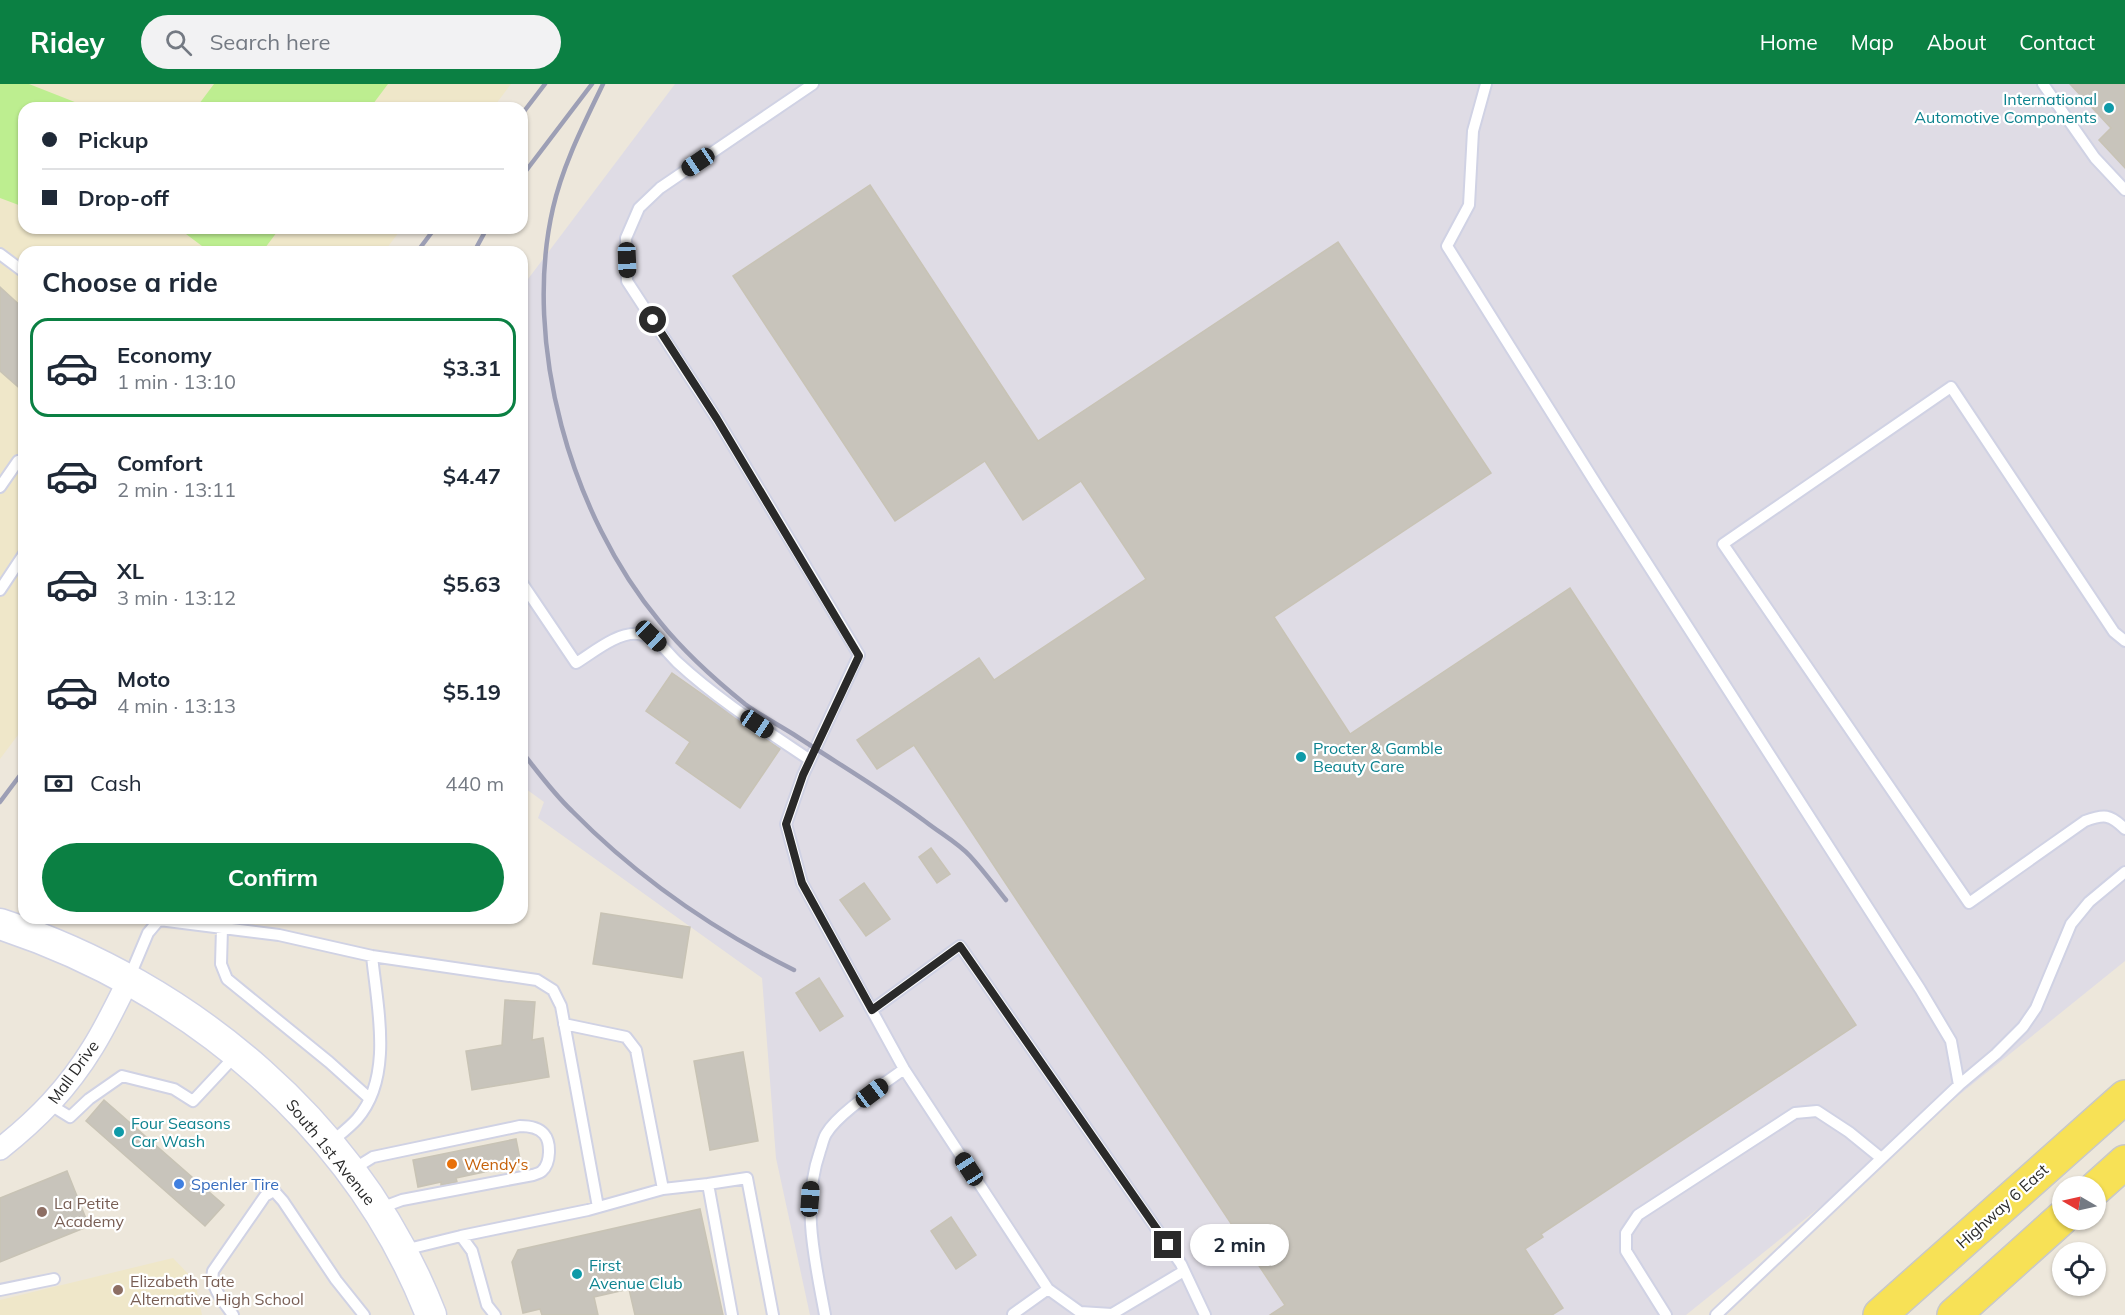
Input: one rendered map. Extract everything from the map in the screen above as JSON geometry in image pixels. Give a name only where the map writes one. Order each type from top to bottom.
[{"type":"main road","name":"South 1st Avenue","points":[[0,924],[70,951],[128,981],[188,1016],[238,1053],[283,1094],[351,1171],[377,1209],[431,1315]]},
{"type":"main road","name":"Highway 6 East","points":[[1880,1315],[2125,1097]]},
{"type":"main road","points":[[2106,1179],[2125,1162]]},
{"type":"main road","points":[[1954,1315],[2052,1227]]},
{"type":"street","name":"Mall Drive","points":[[0,1149],[36,1119],[67,1084],[94,1046],[128,981]]},
{"type":"lane","points":[[813,84],[660,188],[639,208],[626,238],[627,281],[717,419],[859,656],[810,760],[786,824],[802,883],[904,1069],[1048,1289],[1080,1312],[1112,1314],[1184,1271]]},
{"type":"lane","points":[[1486,84],[1473,131],[1469,205],[1448,246],[1598,487],[1920,989],[1951,1041],[1959,1085]]},
{"type":"lane","points":[[2043,84],[2095,158],[2125,190]]},
{"type":"lane","points":[[0,254],[18,268]]},
{"type":"lane","points":[[2125,641],[2114,632],[1951,387],[1722,544],[1969,903],[2085,821],[2099,816],[2114,818],[2125,829]]},
{"type":"lane","points":[[0,487],[18,462]]},
{"type":"lane","points":[[0,590],[4,576],[18,561]]},
{"type":"lane","points":[[528,593],[576,663],[619,638],[635,634],[651,636],[679,663],[740,712],[810,760]]},
{"type":"lane","points":[[1716,1315],[2023,1027],[2036,1008],[2071,924],[2089,902],[2125,871]]},
{"type":"lane","points":[[128,981],[148,933],[156,924]]},
{"type":"lane","points":[[190,924],[279,935],[372,956],[537,980],[553,990],[561,1006],[598,1207]]},
{"type":"lane","points":[[222,928],[221,964],[227,979],[329,1062],[369,1098]]},
{"type":"lane","points":[[872,1010],[960,946],[1184,1271],[1205,1315]]},
{"type":"lane","points":[[329,1144],[357,1119],[369,1098],[377,1076],[381,1044],[372,956]]},
{"type":"lane","points":[[564,1024],[626,1037],[636,1050],[663,1189]]},
{"type":"lane","points":[[50,1104],[70,1118],[89,1099],[122,1076],[174,1089],[193,1101],[238,1053]]},
{"type":"lane","points":[[825,1315],[813,1249],[810,1212],[813,1172],[826,1134],[840,1118],[904,1069]]},
{"type":"lane","points":[[1666,1315],[1626,1251],[1626,1233],[1638,1215],[1795,1113],[1817,1111],[1849,1132],[1881,1158]]},
{"type":"lane","points":[[351,1171],[373,1157],[520,1126],[536,1128],[544,1134],[548,1142],[549,1159],[543,1171],[533,1175],[402,1200],[377,1209]]},
{"type":"lane","points":[[400,1251],[598,1207],[663,1189],[747,1178],[773,1315]]},
{"type":"lane","points":[[708,1184],[732,1315]]},
{"type":"lane","points":[[232,1315],[214,1286],[213,1271],[265,1196],[275,1192],[336,1280],[364,1315]]},
{"type":"lane","points":[[461,1236],[472,1251],[487,1305],[495,1315]]},
{"type":"lane","points":[[0,1290],[54,1279]]},
{"type":"lane","points":[[1013,1314],[1048,1289]]},
{"type":"shaded area","points":[[0,84],[511,84],[498,102],[18,102],[18,234],[398,234],[388,246],[18,246],[18,735],[0,759]]},
{"type":"shaded area","points":[[675,84],[2125,84],[2125,961],[1686,1315],[810,1315],[776,1158],[762,978],[538,818],[544,802],[528,790],[528,279]]},
{"type":"shaded area","name":"Elizabeth Tate Alternative High School","points":[[173,1258],[195,1281],[202,1315],[0,1315],[0,1300]]},
{"type":"green space","points":[[0,84],[29,84],[75,102],[18,102],[18,205],[0,198]]},
{"type":"green space","points":[[214,84],[388,84],[374,102],[200,102]]},
{"type":"green space","points":[[186,234],[276,234],[266,246],[202,246]]},
{"type":"building","name":"International Automotive Components","points":[[2070,84],[2125,84],[2125,168],[2099,140],[2111,128]]},
{"type":"building","name":"Procter & Gamble Beauty Care","points":[[870,185],[1038,441],[1338,242],[1491,473],[1274,617],[1350,734],[1570,588],[1856,1025],[1541,1234],[1543,1237],[1525,1249],[1563,1308],[1552,1315],[1270,1315],[1285,1305],[914,745],[877,769],[857,740],[979,658],[994,680],[1146,579],[1081,481],[1023,520],[985,461],[895,521],[733,276]]},
{"type":"building","points":[[0,287],[18,304],[18,387],[0,371]]},
{"type":"building","points":[[672,673],[780,749],[740,808],[676,763],[690,742],[646,711]]},
{"type":"building","points":[[931,848],[950,874],[937,883],[919,857]]},
{"type":"building","points":[[864,883],[890,919],[866,936],[840,900]]},
{"type":"building","points":[[601,913],[690,927],[682,978],[593,964]]},
{"type":"building","points":[[819,978],[843,1016],[820,1031],[796,993]]},
{"type":"building","points":[[505,1000],[535,1002],[532,1040],[543,1038],[549,1077],[472,1090],[466,1051],[502,1045]]},
{"type":"building","points":[[743,1052],[758,1141],[710,1150],[694,1061]]},
{"type":"building","points":[[104,1100],[224,1205],[205,1226],[86,1121]]},
{"type":"building","name":"Wendy's","points":[[516,1139],[521,1164],[456,1178],[457,1182],[441,1185],[441,1182],[418,1187],[413,1160]]},
{"type":"building","name":"La Petite Academy","points":[[67,1171],[89,1226],[0,1262],[0,1198]]},
{"type":"building","points":[[700,1209],[723,1315],[635,1315],[629,1289],[594,1297],[598,1315],[542,1315],[540,1309],[523,1313],[512,1262],[518,1250]]},
{"type":"building","points":[[951,1217],[976,1255],[956,1269],[931,1231]]},
{"type":"railway","points":[[528,106],[545,84]]},
{"type":"railway","points":[[528,168],[592,84]]},
{"type":"railway","points":[[603,84],[581,129],[557,192],[545,260],[544,315],[550,370],[562,426],[579,480],[601,532],[629,579],[660,622],[679,644],[733,695],[877,788],[954,842],[975,861],[1006,900]]},
{"type":"railway","points":[[422,246],[430,234]]},
{"type":"railway","points":[[477,246],[484,234]]},
{"type":"railway","points":[[528,760],[565,804],[622,858],[676,900],[705,919],[794,970]]},
{"type":"railway","points":[[0,802],[18,778]]},
{"type":"place","name":"International Automotive Components","points":[[2109,108]]},
{"type":"place","name":"Procter & Gamble Beauty Care","points":[[1301,757]]},
{"type":"place","name":"Four Seasons Car Wash","points":[[119,1132]]},
{"type":"place","name":"Wendy's","points":[[452,1164]]},
{"type":"place","name":"Spenler Tire","points":[[179,1184]]},
{"type":"place","name":"La Petite Academy","points":[[42,1212]]},
{"type":"place","name":"First Avenue Club","points":[[577,1274]]},
{"type":"place","name":"Elizabeth Tate Alternative High School","points":[[118,1290]]},
{"type":"route","points":[[653,320],[717,419],[859,656],[803,775],[786,824],[802,883],[872,1010],[960,946],[1168,1245]]}]
